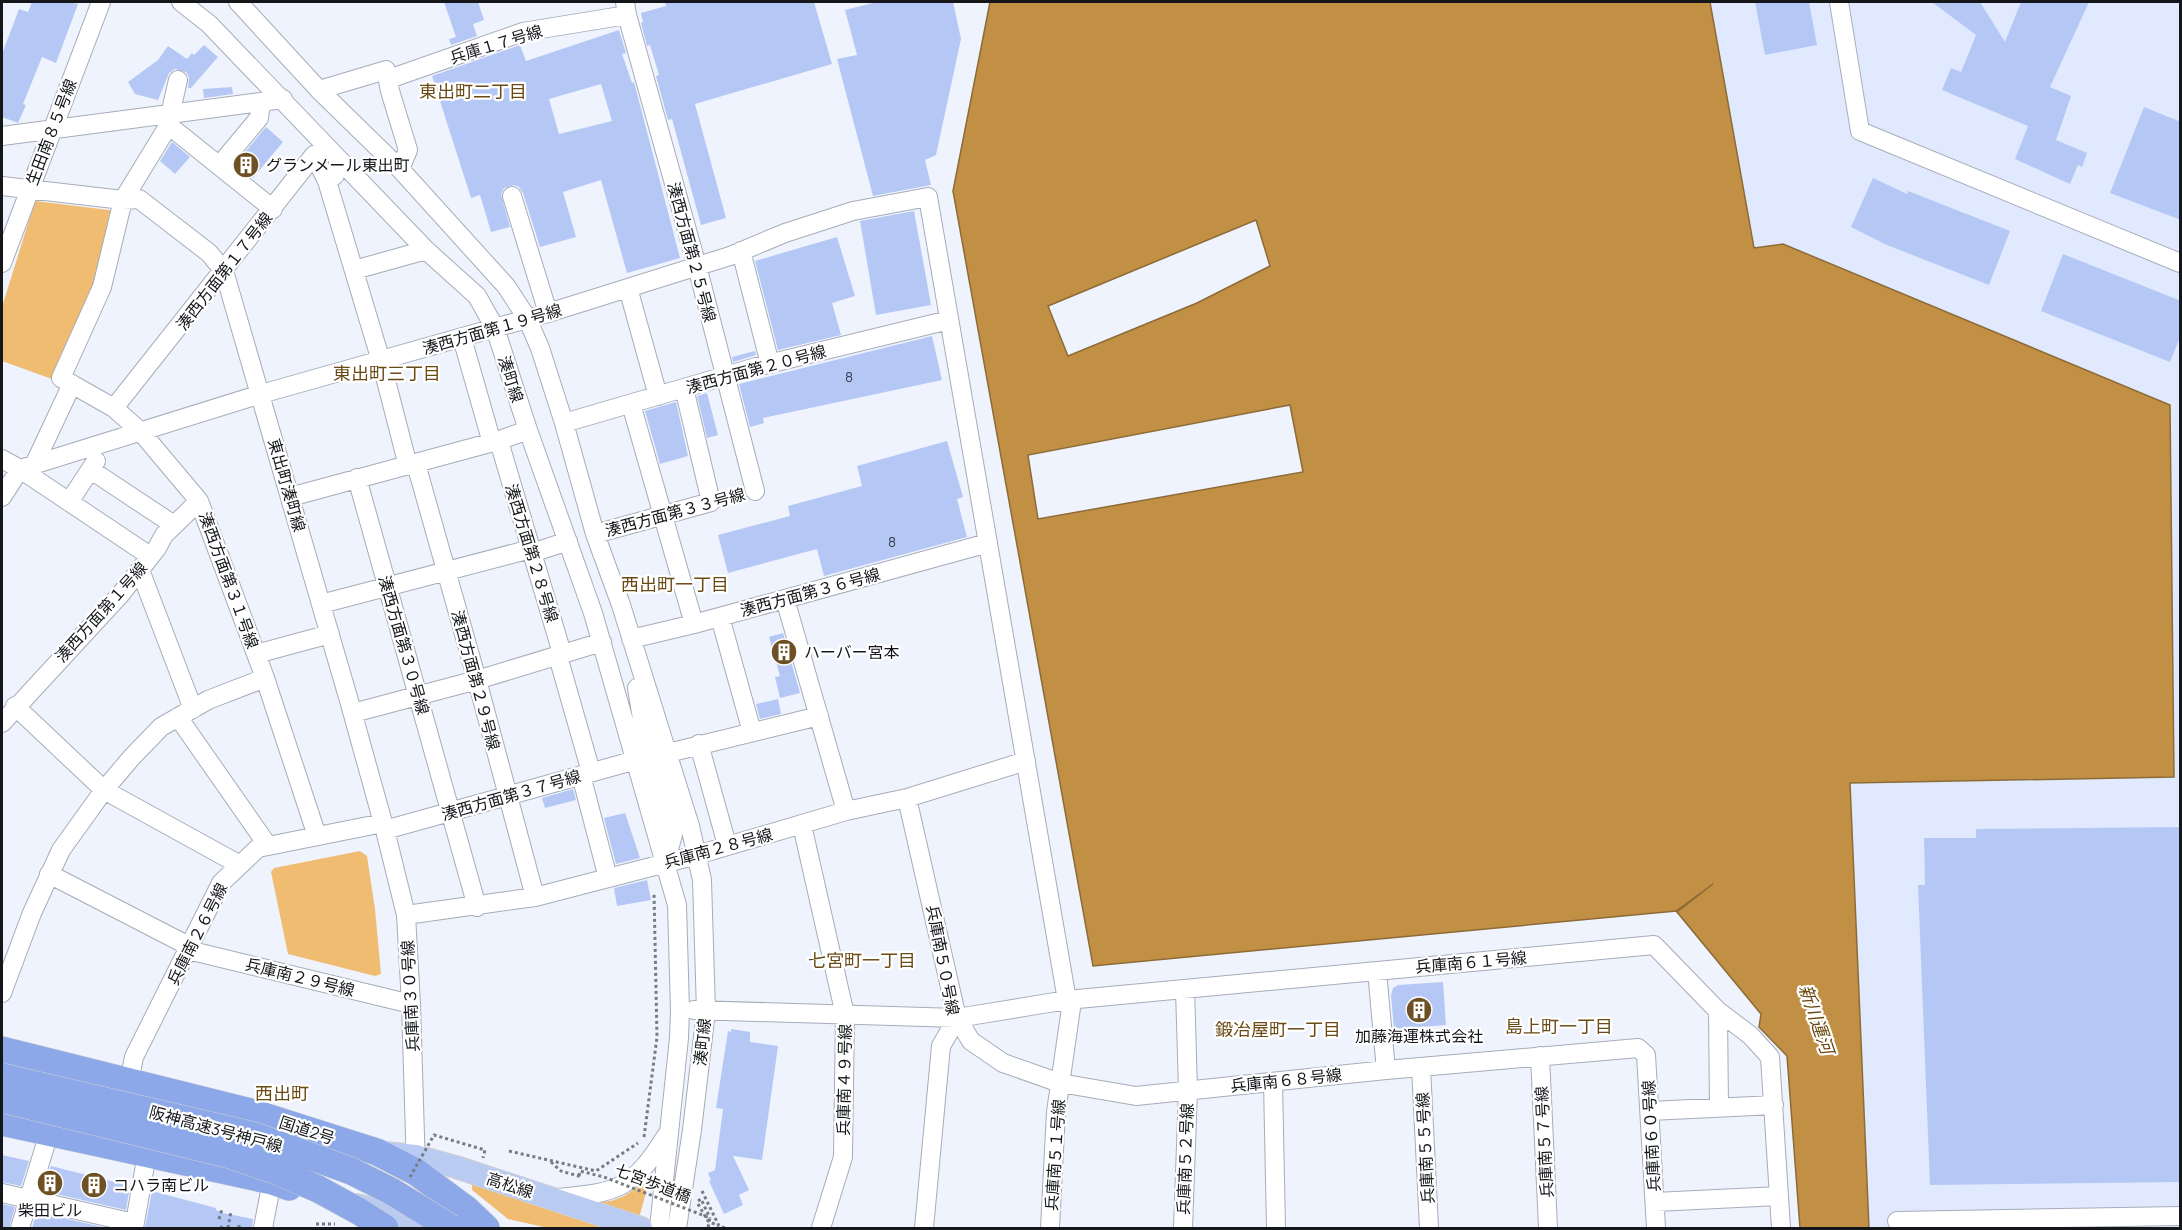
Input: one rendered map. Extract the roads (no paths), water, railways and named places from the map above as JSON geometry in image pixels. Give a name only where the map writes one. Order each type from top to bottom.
[{"type":"highway","name":"国道2号","points":[[2,1050],[251,1112],[377,1152],[414,1168],[486,1228]]},
{"type":"highway","name":"阪神高速3号神戸線","points":[[2,1077],[255,1137],[351,1171],[391,1191],[451,1228]]},
{"type":"highway","name":"阪神高速3号神戸線","points":[[2,1099],[230,1155],[274,1170],[327,1194],[385,1228]]},
{"type":"highway","points":[[2,1122],[272,1181],[323,1198],[379,1228]]},
{"type":"main road","name":"高松線","points":[[414,1168],[552,1198],[641,1228]]},
{"type":"main road","points":[[323,1198],[463,1228]]},
{"type":"street","name":"生田南８５号線","points":[[2,263],[101,2]]},
{"type":"street","name":"湊町線","points":[[181,2],[209,24],[426,250],[477,296],[495,328],[602,642],[677,905],[680,1010],[660,1228]]},
{"type":"street","name":"湊町線","points":[[238,2],[320,90],[400,169],[506,286],[527,318],[540,348],[595,534],[668,753],[697,855],[704,904],[706,1011],[692,1130],[677,1228]]},
{"type":"street","points":[[1839,2],[1860,131],[2181,263]]},
{"type":"street","name":"兵庫１７号線","points":[[389,79],[523,32],[626,8]]},
{"type":"street","name":"湊西方面第２５号線","points":[[626,8],[697,266],[755,490]]},
{"type":"street","points":[[320,90],[386,70],[408,150],[400,169]]},
{"type":"street","points":[[2,497],[27,467],[67,381],[102,287],[123,200],[168,122],[178,80]]},
{"type":"street","points":[[2,136],[168,122],[283,99]]},
{"type":"street","points":[[219,166],[259,118],[261,103]]},
{"type":"street","points":[[168,122],[172,128],[273,209]]},
{"type":"street","name":"湊西方面第１７号線","points":[[114,408],[314,155],[327,181]]},
{"type":"street","points":[[327,181],[347,166]]},
{"type":"street","name":"湊西方面第２９号線","points":[[327,181],[446,571],[534,897]]},
{"type":"street","name":"東出町湊町線","points":[[2,186],[123,200],[139,198],[209,253],[224,271],[384,827]]},
{"type":"street","points":[[512,196],[548,313]]},
{"type":"street","name":"湊西方面第１９号線","points":[[27,467],[261,394],[548,313],[697,266],[785,233],[853,211],[928,197]]},
{"type":"street","name":"兵庫南５１号線","points":[[928,197],[1066,1000],[1071,1012],[1056,1112],[1050,1228]]},
{"type":"street","points":[[354,270],[426,250]]},
{"type":"street","points":[[741,251],[770,364]]},
{"type":"street","points":[[628,288],[658,396]]},
{"type":"street","name":"湊町線","points":[[527,318],[531,351],[587,536],[682,828],[697,855]]},
{"type":"street","name":"湊西方面第２０号線","points":[[564,423],[725,376],[949,320]]},
{"type":"street","name":"湊西方面第２８号線","points":[[462,338],[490,436],[501,448],[561,650],[560,656],[608,878]]},
{"type":"street","name":"湊西方面第３１号線","points":[[67,381],[114,408],[141,432],[199,501],[265,678],[317,836]]},
{"type":"street","name":"湊西方面第３３号線","points":[[595,534],[711,502],[684,388]]},
{"type":"street","points":[[631,404],[694,624]]},
{"type":"street","points":[[290,498],[528,430]]},
{"type":"street","points":[[69,502],[109,442]]},
{"type":"street","points":[[2,459],[27,467],[145,563],[185,713],[268,846]]},
{"type":"street","points":[[91,470],[174,525]]},
{"type":"street","name":"湊西方面第３０号線","points":[[357,478],[477,907]]},
{"type":"street","name":"湊西方面第１号線","points":[[2,723],[15,706],[120,595],[162,541],[164,535],[199,501]]},
{"type":"street","points":[[321,604],[446,571],[538,551],[568,541]]},
{"type":"street","name":"湊西方面第３６号線","points":[[631,639],[694,624],[988,543]]},
{"type":"street","points":[[785,599],[846,811]]},
{"type":"street","points":[[720,617],[752,732]]},
{"type":"street","points":[[256,654],[330,634]]},
{"type":"street","points":[[353,713],[477,680],[602,642]]},
{"type":"street","points":[[3,984],[61,850],[104,790],[132,757],[162,727],[185,713],[208,700],[265,678]]},
{"type":"street","name":"湊町線","points":[[637,688],[646,742],[674,831],[665,863]]},
{"type":"street","points":[[15,706],[104,790],[240,865]]},
{"type":"street","points":[[668,753],[819,716]]},
{"type":"street","points":[[699,744],[727,845]]},
{"type":"street","name":"湊西方面第３７号線","points":[[384,827],[451,812],[636,760]]},
{"type":"street","name":"兵庫南２８号線","points":[[406,915],[477,907],[534,897],[697,855],[846,811],[907,798],[1026,761]]},
{"type":"street","name":"兵庫南５０号線","points":[[907,798],[957,1018],[942,1046],[924,1228]]},
{"type":"street","name":"兵庫南４９号線","points":[[802,825],[846,1015],[843,1157],[821,1228]]},
{"type":"street","name":"兵庫南２６号線","points":[[129,1082],[134,1057],[221,883],[258,848],[317,836],[384,827]]},
{"type":"street","name":"兵庫南３０号線","points":[[384,827],[406,915],[411,1004],[414,1168]]},
{"type":"street","points":[[49,874],[181,942],[188,950]]},
{"type":"street","name":"兵庫南６１号線","points":[[680,1010],[957,1018],[1066,1000],[1654,945],[1718,1011],[1750,1035],[1770,1057],[1781,1228]]},
{"type":"street","name":"兵庫南２９号線","points":[[188,950],[411,1004]]},
{"type":"street","points":[[1377,971],[1386,1070]]},
{"type":"street","name":"兵庫南５２号線","points":[[1182,1228],[1188,1090],[1185,989]]},
{"type":"street","points":[[1718,1011],[1719,1108]]},
{"type":"street","name":"兵庫南６８号線","points":[[957,1018],[971,1041],[1002,1063],[1060,1083],[1137,1096],[1386,1070],[1638,1048]]},
{"type":"street","name":"兵庫南６０号線","points":[[1638,1048],[1646,1055],[1656,1228]]},
{"type":"street","name":"兵庫南５７号線","points":[[1540,1056],[1548,1228]]},
{"type":"street","name":"兵庫南５５号線","points":[[1421,1067],[1429,1228]]},
{"type":"street","points":[[1273,1082],[1276,1228]]},
{"type":"street","points":[[1650,1112],[1773,1105]]},
{"type":"street","points":[[552,1198],[611,1190],[631,1181],[650,1161],[669,1132]]},
{"type":"street","points":[[20,1228],[49,1133]]},
{"type":"street","points":[[2,1193],[30,1198],[134,1226],[147,1154]]},
{"type":"street","points":[[263,1228],[272,1181]]},
{"type":"street","points":[[1655,1202],[1779,1196]]},
{"type":"street","points":[[1903,1224],[2108,1223],[2181,1216]]},
{"type":"water","name":"新川運河","points":[[990,2],[1710,2],[1754,248],[1783,244],[2170,405],[2174,777],[1850,783],[1869,1228],[1800,1228],[1787,1056],[1759,1027],[1761,1014],[1677,912],[1713,884],[1676,911],[1093,966],[953,191]],"holes":[[[1256,220],[1270,266],[1197,303],[1068,356],[1048,306]],[[1290,405],[1303,472],[1038,519],[1028,455]]]},
{"type":"place","name":"グランメール東出町","points":[[246,165]]},
{"type":"place","name":"ハーバー宮本","points":[[784,652]]},
{"type":"place","name":"加藤海運株式会社","points":[[1419,1010]]},
{"type":"place","name":"柴田ビル","points":[[50,1183]]},
{"type":"place","name":"コハラ南ビル","points":[[94,1185]]},
{"type":"district","name":"東出町二丁目","points":[[473,91]]},
{"type":"district","name":"東出町三丁目","points":[[387,373]]},
{"type":"district","name":"西出町一丁目","points":[[675,584]]},
{"type":"district","name":"七宮町一丁目","points":[[862,960]]},
{"type":"district","name":"島上町一丁目","points":[[1559,1026]]},
{"type":"district","name":"鍛冶屋町一丁目","points":[[1278,1029]]},
{"type":"district","name":"西出町","points":[[282,1093]]}]
